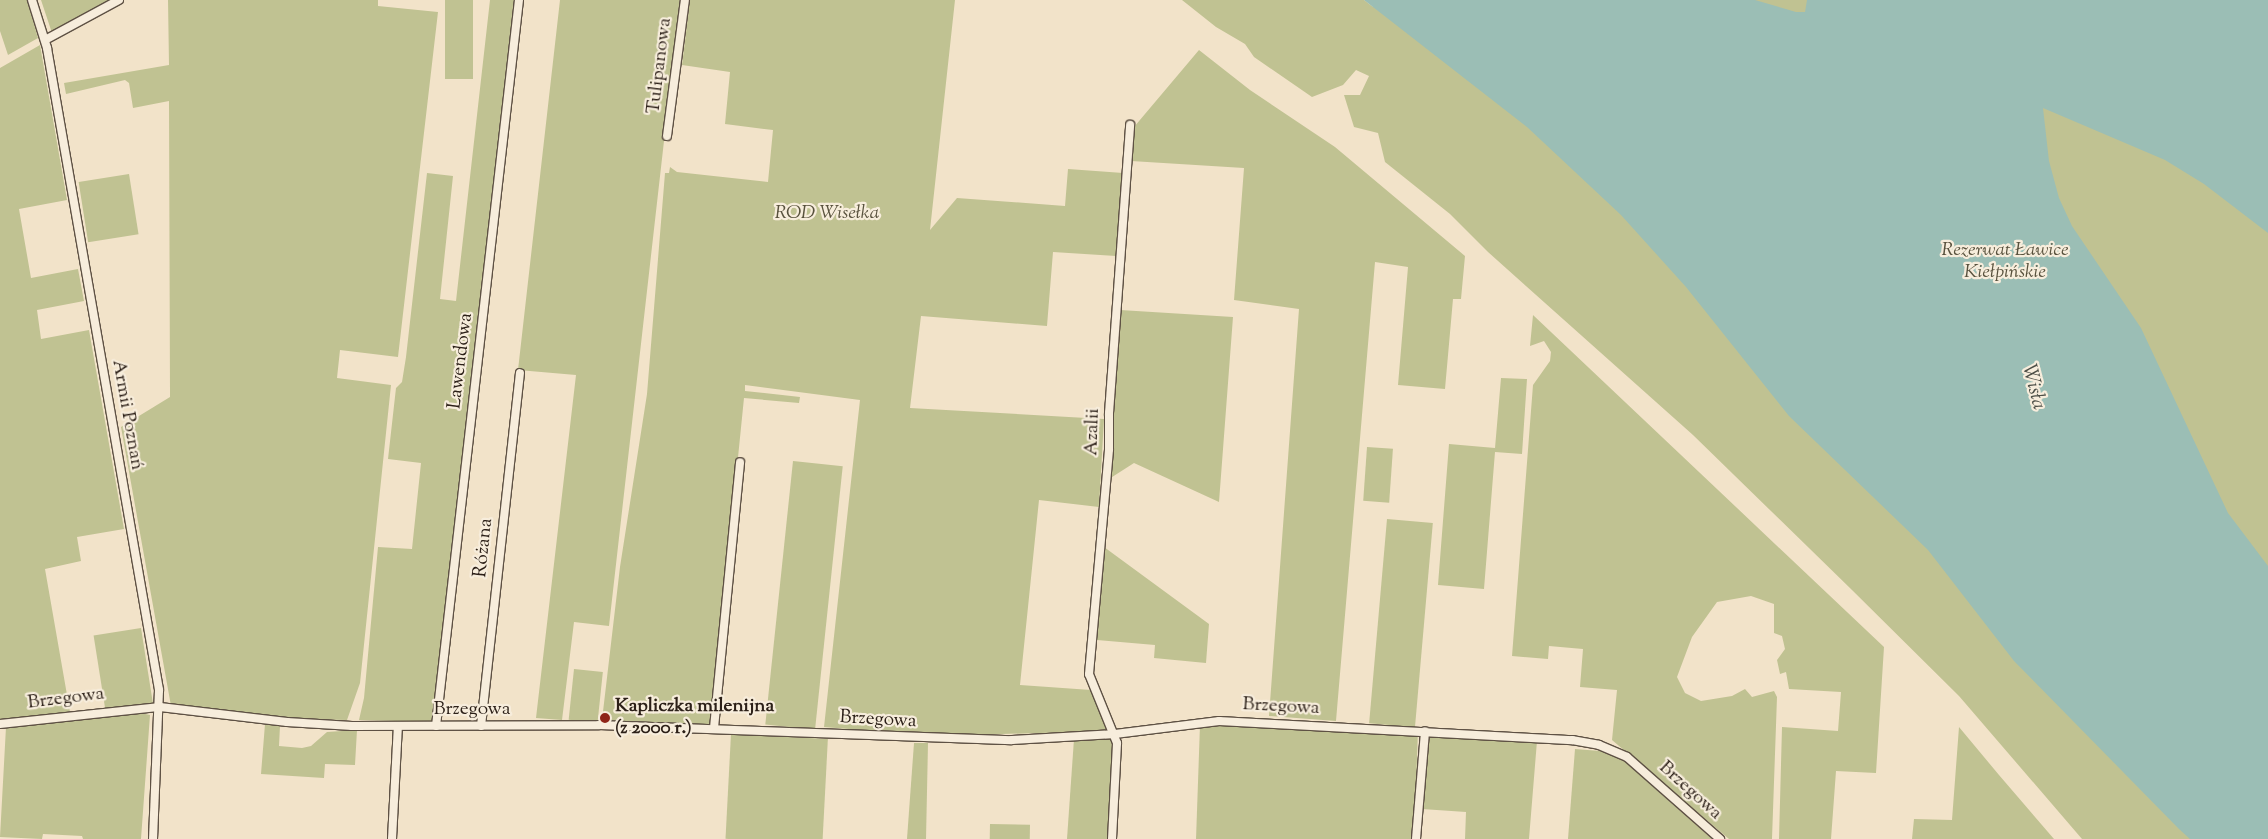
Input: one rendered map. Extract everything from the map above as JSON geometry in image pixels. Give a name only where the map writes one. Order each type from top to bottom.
[{"type":"street","name":"Armii Poznań","points":[[32,0],[45,40],[141,580],[160,707],[152,839]]},
{"type":"street","points":[[45,40],[119,0]]},
{"type":"street","name":"Lawendowa","points":[[436,726],[519,0]]},
{"type":"street","name":"Tulipanowa","points":[[668,136],[685,0]]},
{"type":"street","name":"Azalii","points":[[1115,734],[1090,674],[1110,449],[1109,413],[1130,125]]},
{"type":"street","name":"Różana","points":[[481,726],[520,373]]},
{"type":"street","points":[[714,728],[740,462]]},
{"type":"street","name":"Brzegowa","points":[[0,724],[160,707],[287,722],[398,726],[714,728],[927,739],[1012,740],[1115,734],[1219,721],[1572,740],[1609,748],[1627,757],[1720,839]]},
{"type":"street","points":[[392,839],[398,726]]},
{"type":"street","points":[[1416,839],[1425,731]]},
{"type":"street","points":[[1112,839],[1115,734]]},
{"type":"green space","points":[[0,0],[27,0],[38,38],[8,55],[0,31]]},
{"type":"green space","points":[[41,0],[113,0],[52,33]]},
{"type":"green space","points":[[168,0],[378,0],[378,6],[438,12],[398,357],[340,350],[337,378],[391,385],[360,683],[347,720],[294,719],[171,706],[121,427],[170,397],[169,101],[133,108],[129,83],[125,80],[66,94],[64,83],[169,65]]},
{"type":"green space","points":[[445,0],[473,0],[473,79],[445,79]]},
{"type":"green space","points":[[490,0],[514,0],[432,722],[359,720],[364,698],[378,547],[412,549],[421,463],[388,459],[396,388],[402,382],[406,357],[427,173],[453,176],[440,299],[456,301]]},
{"type":"green space","points":[[560,0],[680,0],[609,626],[574,622],[562,720],[536,718],[576,375],[518,370]]},
{"type":"green space","name":"ROD Wisełka","points":[[690,0],[955,0],[930,230],[957,198],[1065,206],[1068,169],[1123,173],[1116,256],[1053,252],[1047,326],[921,316],[910,408],[1104,419],[1099,507],[1039,500],[1020,685],[1091,690],[1107,731],[935,736],[824,727],[860,400],[745,385],[745,391],[800,397],[799,403],[744,398],[711,725],[602,720],[620,567],[647,394],[665,173],[669,173],[670,167],[677,172],[768,182],[773,130],[725,124],[730,72],[682,65]]},
{"type":"green space","name":"Rezerwat Ławice Kiełpińskie","points":[[1182,0],[1364,0],[1373,7],[1369,0],[2268,0],[2268,839],[2082,839],[1959,696],[1693,435],[1488,252],[1450,214],[1385,162],[1378,133],[1354,127],[1344,95],[1360,95],[1369,76],[1356,70],[1343,85],[1312,97],[1254,57],[1245,44],[1216,27]]},
{"type":"green space","points":[[40,45],[67,200],[19,209],[31,278],[78,269],[84,301],[37,310],[41,339],[89,330],[124,529],[77,537],[81,561],[45,569],[70,712],[0,720],[0,68]]},
{"type":"green space","points":[[1199,50],[1250,90],[1335,147],[1465,256],[1461,299],[1453,299],[1445,389],[1398,385],[1408,267],[1375,262],[1336,721],[1269,716],[1299,309],[1234,300],[1244,168],[1131,161],[1134,127]]},
{"type":"green space","points":[[129,174],[139,234],[88,242],[79,182]]},
{"type":"green space","points":[[1120,310],[1233,317],[1219,502],[1134,463],[1109,479]]},
{"type":"green space","points":[[1533,315],[1884,647],[1876,773],[1836,771],[1831,839],[1779,839],[1782,727],[1838,731],[1841,692],[1789,689],[1786,672],[1780,674],[1777,660],[1785,649],[1782,636],[1774,633],[1774,604],[1751,596],[1717,602],[1692,637],[1677,677],[1685,693],[1701,701],[1732,696],[1745,689],[1752,697],[1774,691],[1777,697],[1772,839],[1729,839],[1612,740],[1617,690],[1580,687],[1583,649],[1549,646],[1548,659],[1512,656],[1533,385],[1550,361],[1551,352],[1544,341],[1530,346]]},
{"type":"green space","points":[[1501,378],[1527,379],[1522,454],[1495,452],[1484,589],[1438,585],[1449,444],[1495,448]]},
{"type":"green space","points":[[1367,447],[1393,449],[1389,503],[1363,501]]},
{"type":"green space","points":[[793,461],[843,466],[815,730],[765,725]]},
{"type":"green space","points":[[1387,519],[1433,523],[1415,727],[1369,723]]},
{"type":"green space","points":[[1104,547],[1209,624],[1206,663],[1154,658],[1155,645],[1097,640]]},
{"type":"green space","points":[[141,628],[153,703],[105,711],[94,636]]},
{"type":"green space","points":[[574,669],[603,672],[598,723],[569,720]]},
{"type":"green space","points":[[136,712],[150,715],[141,839],[83,839],[82,836],[43,834],[42,839],[0,837],[6,727]]},
{"type":"green space","points":[[265,724],[280,726],[279,746],[302,748],[311,746],[327,732],[357,730],[355,765],[325,764],[324,778],[261,774]]},
{"type":"green space","points":[[1200,725],[1418,733],[1414,839],[1196,839]]},
{"type":"green space","points":[[1959,727],[2054,839],[1912,839],[1914,819],[1952,820]]},
{"type":"green space","points":[[731,734],[828,739],[823,839],[726,839]]},
{"type":"green space","points":[[1428,735],[1537,741],[1529,839],[1465,839],[1466,812],[1422,809]]},
{"type":"green space","points":[[1110,738],[1113,743],[1107,839],[1067,839],[1074,739]]},
{"type":"green space","points":[[914,743],[928,743],[926,839],[907,839]]},
{"type":"green space","points":[[1575,749],[1600,751],[1622,759],[1712,839],[1568,839]]},
{"type":"green space","points":[[990,824],[1030,825],[1030,839],[990,839]]},
{"type":"water","name":"Rezerwat Ławice Kiełpińskie","points":[[1364,0],[1755,0],[1796,12],[1805,12],[1807,0],[2268,0],[2268,233],[2204,184],[2165,160],[2043,108],[2049,161],[2059,198],[2072,226],[2141,328],[2228,513],[2268,566],[2268,839],[2190,839],[2179,829],[2014,661],[1928,550],[1789,416],[1686,287],[1621,215],[1527,127]]},
{"type":"place","name":"Kapliczka milenijna (z 2000 r.)","points":[[605,718]]},
{"type":"water label","name":"Wisła","points":[[2033,387]]}]
